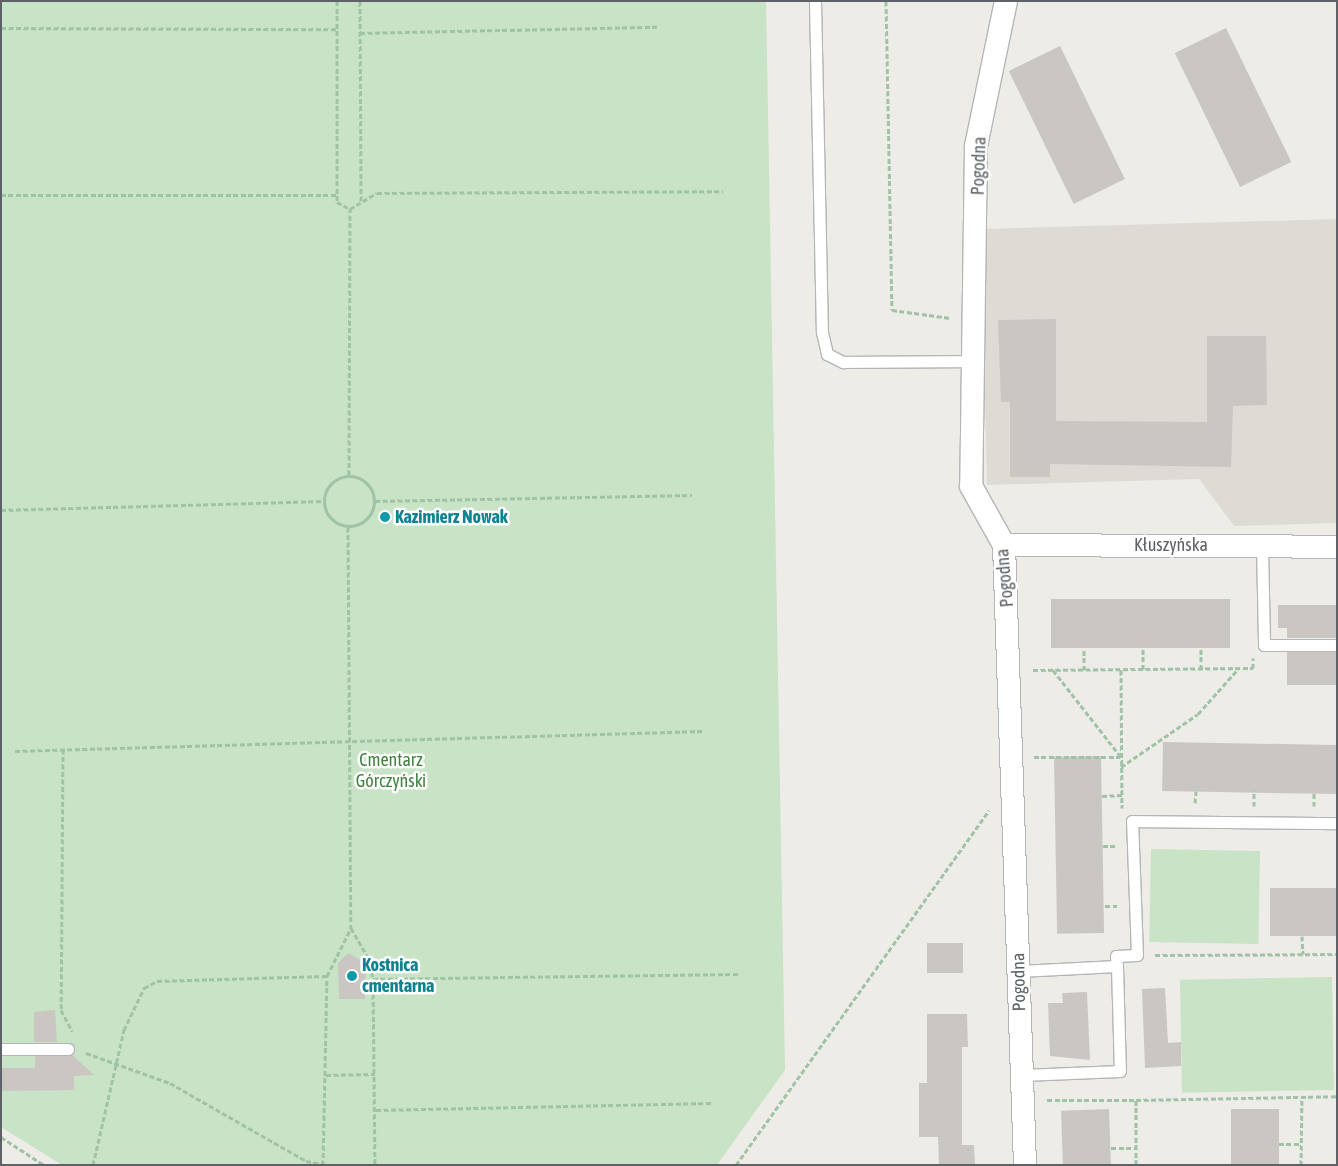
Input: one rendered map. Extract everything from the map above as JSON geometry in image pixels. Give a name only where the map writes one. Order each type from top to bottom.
[{"type":"street","name":"Pogodna","points":[[1006,1],[976,146],[975,320],[971,486],[1004,545],[1025,1165]]},
{"type":"street","name":"Kłuszyńska","points":[[1004,545],[1337,546]]},
{"type":"lane","points":[[815,1],[822,332],[827,354],[843,362],[974,361]]},
{"type":"lane","points":[[1262,546],[1264,645],[1337,645]]},
{"type":"lane","points":[[1022,1076],[1120,1071],[1116,956],[1137,955],[1132,821],[1337,823]]},
{"type":"lane","points":[[1019,971],[1117,966]]},
{"type":"lane","points":[[1,1049],[68,1049]]},
{"type":"path","points":[[337,1],[337,202],[350,209]]},
{"type":"path","points":[[360,1],[361,201]]},
{"type":"path","points":[[886,1],[892,310],[975,320]]},
{"type":"path","points":[[360,33],[657,27]]},
{"type":"path","points":[[1,28],[337,28]]},
{"type":"path","points":[[350,209],[377,193],[722,191]]},
{"type":"path","points":[[1,195],[337,194]]},
{"type":"path","points":[[349,475],[350,209]]},
{"type":"path","points":[[349,475],[372,488],[375,501],[362,524],[348,527],[336,523],[324,502],[326,488],[336,478],[349,475]]},
{"type":"path","points":[[375,501],[692,495]]},
{"type":"path","points":[[1,510],[324,502]]},
{"type":"path","points":[[68,1049],[116,1060],[217,1106],[306,1161],[323,1164],[327,976],[351,928],[348,527]]},
{"type":"path","points":[[1201,648],[1201,669]]},
{"type":"path","points":[[1084,649],[1084,670]]},
{"type":"path","points":[[1143,649],[1143,669]]},
{"type":"path","points":[[1033,670],[1252,668],[1252,650]]},
{"type":"path","points":[[1121,767],[1198,714],[1238,668]]},
{"type":"path","points":[[1053,670],[1121,757]]},
{"type":"path","points":[[1121,670],[1123,818]]},
{"type":"path","points":[[15,750],[703,731]]},
{"type":"path","points":[[63,749],[60,1010],[74,1035]]},
{"type":"path","points":[[1033,757],[1121,757]]},
{"type":"path","points":[[1195,809],[1196,791]]},
{"type":"path","points":[[1254,792],[1254,810]]},
{"type":"path","points":[[1314,792],[1314,811],[1321,811]]},
{"type":"path","points":[[1102,796],[1122,795]]},
{"type":"path","points":[[736,1165],[992,805]]},
{"type":"path","points":[[1122,808],[1132,808]]},
{"type":"path","points":[[1244,810],[1264,810]]},
{"type":"path","points":[[351,928],[368,957],[373,979],[376,1110],[375,1165]]},
{"type":"path","points":[[1302,936],[1303,954]]},
{"type":"path","points":[[1137,955],[1337,954]]},
{"type":"path","points":[[373,979],[738,974]]},
{"type":"path","points":[[93,1165],[116,1060],[134,1003],[144,988],[157,981],[327,976]]},
{"type":"path","points":[[325,1075],[375,1074]]},
{"type":"path","points":[[1040,1100],[1337,1096]]},
{"type":"path","points":[[1301,1165],[1302,1097]]},
{"type":"path","points":[[1136,1100],[1136,1165]]},
{"type":"path","points":[[376,1110],[710,1103]]},
{"type":"path","points":[[1,1137],[44,1165]]},
{"type":"path","points":[[1279,1144],[1301,1144]]},
{"type":"path","points":[[1111,1148],[1136,1148]]},
{"type":"shaded area","points":[[1337,219],[1337,523],[1234,526],[1199,479],[987,485],[981,229]]},
{"type":"green space","name":"Cmentarz Górczyński","points":[[1,1],[766,1],[785,1070],[717,1165],[62,1165],[1,1127]]},
{"type":"green space","points":[[1151,849],[1260,851],[1258,944],[1149,942]]},
{"type":"green space","points":[[1332,977],[1334,1090],[1182,1093],[1180,980]]},
{"type":"building","points":[[1226,28],[1291,162],[1240,187],[1175,53]]},
{"type":"building","points":[[1060,46],[1125,179],[1074,204],[1009,71]]},
{"type":"building","points":[[1056,319],[1056,421],[1207,422],[1207,336],[1266,336],[1267,405],[1233,406],[1231,467],[1050,464],[1050,477],[1010,477],[1010,402],[1001,402],[998,320]]},
{"type":"building","points":[[1051,599],[1230,599],[1230,648],[1051,648]]},
{"type":"building","points":[[1278,605],[1337,605],[1336,638],[1287,638],[1287,628],[1278,628]]},
{"type":"building","points":[[1287,652],[1336,652],[1336,685],[1287,685]]},
{"type":"building","points":[[1163,742],[1337,745],[1336,794],[1162,791]]},
{"type":"building","points":[[1101,756],[1104,933],[1057,934],[1054,757]]},
{"type":"building","points":[[1270,888],[1337,888],[1337,936],[1270,936]]},
{"type":"building","points":[[927,943],[963,943],[963,973],[927,973]]},
{"type":"building","name":"Kostnica cmentarna","points":[[348,953],[366,963],[365,999],[339,999],[338,963]]},
{"type":"building","points":[[1165,988],[1168,1043],[1181,1042],[1181,1066],[1145,1068],[1142,989]]},
{"type":"building","points":[[1087,992],[1090,1060],[1050,1056],[1048,1003],[1063,1003],[1062,993]]},
{"type":"building","points":[[55,1010],[57,1042],[34,1042],[34,1012]]},
{"type":"building","points":[[927,1014],[967,1014],[968,1047],[962,1047],[962,1145],[974,1145],[975,1164],[939,1165],[938,1137],[919,1137],[919,1083],[927,1083]]},
{"type":"building","points":[[72,1055],[94,1075],[74,1076],[74,1090],[1,1091],[1,1068],[35,1068],[35,1056]]},
{"type":"building","points":[[1109,1109],[1111,1165],[1063,1165],[1061,1111]]},
{"type":"building","points":[[1231,1109],[1279,1109],[1279,1165],[1231,1165]]},
{"type":"place","name":"Kazimierz Nowak","points":[[385,517]]},
{"type":"place","name":"Kostnica cmentarna","points":[[352,976]]}]
